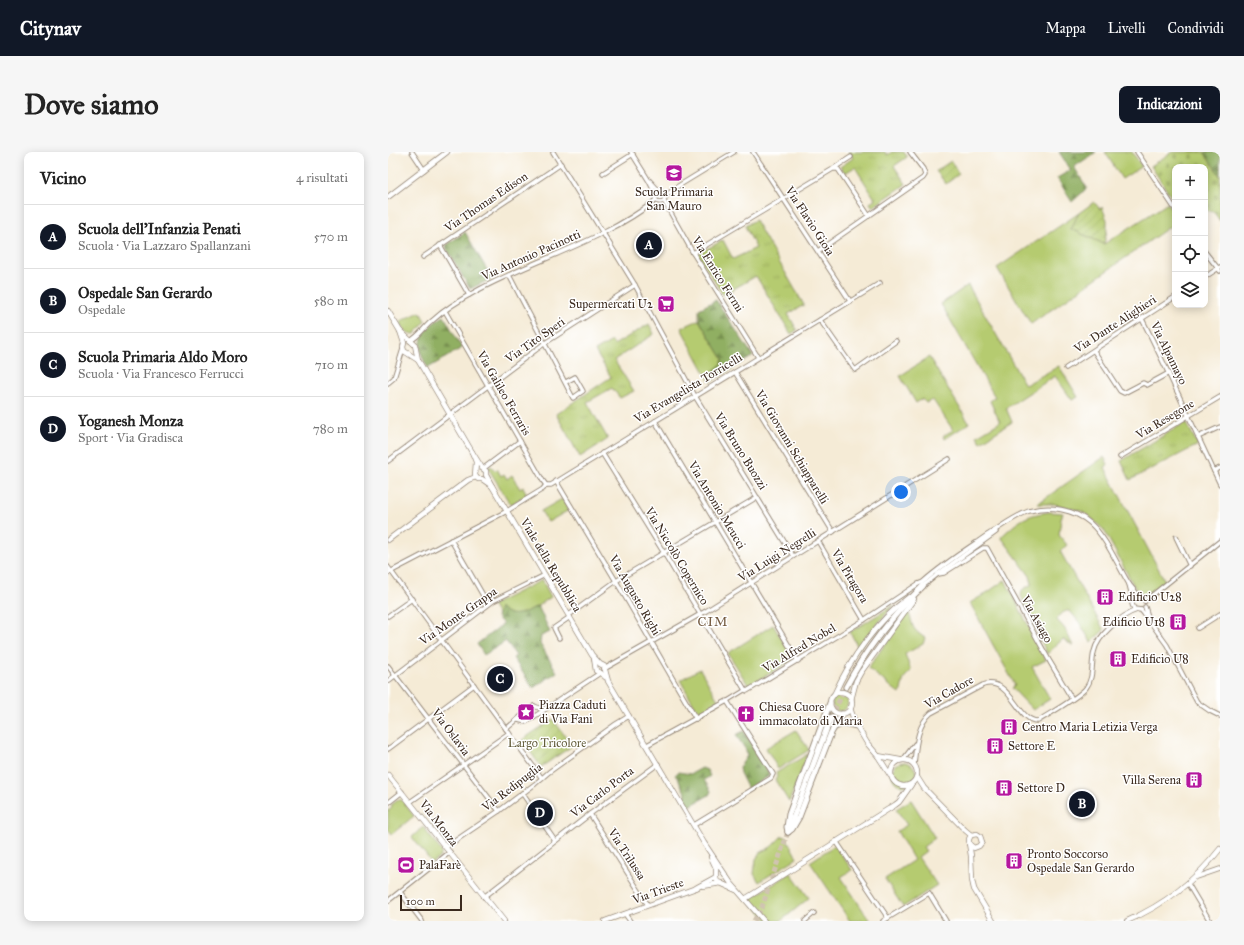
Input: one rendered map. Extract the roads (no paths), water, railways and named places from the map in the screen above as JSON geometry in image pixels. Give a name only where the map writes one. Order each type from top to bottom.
[{"type":"main road","points":[[892,619],[923,584]]},
{"type":"main road","points":[[846,687],[859,664],[909,597]]},
{"type":"main road","points":[[788,832],[787,827],[789,814],[830,703]]},
{"type":"main road","points":[[788,832],[792,829],[799,817],[834,727],[843,713]]},
{"type":"main road","points":[[788,832],[831,717]]},
{"type":"main road","points":[[834,727],[844,723],[856,724]]},
{"type":"street","points":[[412,152],[424,170]]},
{"type":"street","points":[[388,197],[447,152]]},
{"type":"street","name":"Via Bruno Buozzi","points":[[553,152],[635,285],[695,396],[793,556]]},
{"type":"street","points":[[603,173],[632,153],[656,194],[656,200],[659,202],[665,199],[675,188],[728,153],[734,152]]},
{"type":"street","name":"Via Flavio Gioia","points":[[753,152],[850,301]]},
{"type":"street","points":[[818,251],[923,178],[925,175],[923,169],[910,152]]},
{"type":"street","points":[[1139,153],[1172,204]]},
{"type":"street","points":[[693,253],[851,157]]},
{"type":"street","name":"Via Thomas Edison","points":[[423,257],[561,164]]},
{"type":"street","points":[[833,169],[838,169],[869,216]]},
{"type":"street","points":[[649,181],[661,192]]},
{"type":"street","points":[[656,194],[675,188]]},
{"type":"street","name":"Via Enrico Fermi","points":[[661,192],[693,253],[758,357]]},
{"type":"street","name":"Via Antonio Pacinotti","points":[[410,341],[420,334],[431,321],[470,295],[509,275],[603,233],[656,200]]},
{"type":"street","points":[[440,245],[470,295]]},
{"type":"street","points":[[1208,256],[1219,269],[1208,275]]},
{"type":"street","points":[[509,275],[573,398],[583,391],[575,377],[566,382]]},
{"type":"street","name":"Via Evangelista Torricelli","points":[[390,572],[507,511],[546,485],[551,485],[556,482],[880,283]]},
{"type":"street","name":"Via Tito Speri","points":[[388,461],[545,343],[635,285]]},
{"type":"street","name":"Via Dante Alighieri","points":[[1066,368],[1172,299]]},
{"type":"street","points":[[388,311],[400,331],[404,343],[401,358],[394,378],[388,383]]},
{"type":"street","name":"Via Galileo Ferraris","points":[[445,311],[542,481],[546,485]]},
{"type":"street","name":"Via Alpamayo","points":[[1142,319],[1169,372],[1220,484]]},
{"type":"street","points":[[820,320],[855,370],[896,341]]},
{"type":"street","points":[[400,331],[413,342],[416,348],[418,360],[472,452],[486,471],[484,477]]},
{"type":"street","name":"Via Antonio Pacinotti","points":[[416,348],[420,334]]},
{"type":"street","points":[[404,343],[410,341]]},
{"type":"street","points":[[401,358],[412,353],[416,348]]},
{"type":"street","points":[[403,349],[418,360]]},
{"type":"street","points":[[1094,350],[1120,391],[1124,392],[1143,383],[1147,385],[1169,372]]},
{"type":"street","name":"Via Giovanni Schiapparelli","points":[[735,372],[833,532]]},
{"type":"street","name":"Via Resegone","points":[[1120,457],[1220,397]]},
{"type":"street","name":"Via Antonio Meucci","points":[[655,421],[798,661]]},
{"type":"street","points":[[1198,437],[1220,427]]},
{"type":"street","points":[[388,540],[468,480],[475,473],[520,441]]},
{"type":"street","points":[[472,452],[475,460],[475,473]]},
{"type":"street","name":"Via Niccolò Copernico","points":[[602,453],[664,553],[745,690]]},
{"type":"street","name":"Via Luigi Negrelli","points":[[600,669],[613,664],[700,614],[818,542],[949,458]]},
{"type":"street","points":[[1214,471],[1220,468]]},
{"type":"street","name":"Viale della Repubblica","points":[[475,473],[484,477],[492,486],[600,669],[647,745],[716,866],[716,880],[739,892]]},
{"type":"street","name":"Via Augusto Righi","points":[[556,482],[616,581],[696,719]]},
{"type":"street","points":[[559,638],[554,628],[616,581],[758,498]]},
{"type":"street","points":[[956,558],[1012,520],[1031,511],[1052,508],[1067,511],[1084,518],[1101,535],[1129,584],[1145,601]]},
{"type":"street","points":[[1176,537],[1190,566]]},
{"type":"street","points":[[451,540],[488,604]]},
{"type":"street","points":[[1145,601],[1220,541]]},
{"type":"street","name":"Via Pitagora","points":[[818,542],[864,620]]},
{"type":"street","name":"Via Alfred Nobel","points":[[938,574],[944,573],[983,548],[987,548]]},
{"type":"street","name":"Via Asiago","points":[[987,548],[1072,699]]},
{"type":"street","name":"Via Alfred Nobel","points":[[647,745],[696,719],[745,690],[750,690],[798,661],[918,584],[923,584],[938,574],[956,558]]},
{"type":"street","name":"Via Alfred Nobel","points":[[923,584],[956,558]]},
{"type":"street","points":[[388,567],[390,572],[412,599],[542,777]]},
{"type":"street","name":"Via Monte Grappa","points":[[388,681],[488,604],[545,575]]},
{"type":"street","points":[[856,724],[843,713],[835,712],[831,708],[830,703],[850,666],[873,632],[886,617],[923,584]]},
{"type":"street","points":[[923,584],[861,672],[856,681],[850,708],[856,724],[870,749],[878,756],[894,782],[902,786],[912,784],[924,788],[965,830],[972,835],[977,834],[982,838],[982,844],[976,848],[974,854],[971,856]]},
{"type":"street","points":[[1129,584],[1133,607],[1149,620],[1167,645],[1197,702],[1220,716]]},
{"type":"street","points":[[1133,600],[1139,596]]},
{"type":"street","points":[[388,616],[412,599]]},
{"type":"street","points":[[1145,601],[1145,607],[1149,620]]},
{"type":"street","points":[[1138,610],[1145,607]]},
{"type":"street","name":"Via Cadore","points":[[924,788],[917,777],[917,770],[914,764],[916,743],[922,723],[931,713],[990,682],[1001,686],[1030,720],[1038,721],[1072,699],[1087,687],[1090,680],[1094,647],[1109,628],[1123,617],[1138,610]]},
{"type":"street","points":[[1198,628],[1220,614]]},
{"type":"street","name":"Via Oslavia","points":[[388,666],[499,811]]},
{"type":"street","points":[[518,720],[526,722],[539,714],[587,681],[600,669]]},
{"type":"street","points":[[388,749],[474,685]]},
{"type":"street","points":[[834,695],[844,693],[851,700]]},
{"type":"street","points":[[694,825],[772,778],[772,774],[727,701]]},
{"type":"street","points":[[534,706],[542,709],[547,708]]},
{"type":"street","points":[[410,802],[508,731],[522,714],[534,706]]},
{"type":"street","points":[[534,706],[539,714]]},
{"type":"street","points":[[843,713],[850,708]]},
{"type":"street","points":[[522,714],[526,722]]},
{"type":"street","name":"Via Redipuglia","points":[[446,847],[499,811],[542,777],[629,716]]},
{"type":"street","name":"Via Cadore","points":[[890,775],[893,765],[902,760],[916,743]]},
{"type":"street","points":[[878,756],[909,760],[914,764]]},
{"type":"street","name":"Via Carlo Porta","points":[[484,896],[554,841],[658,764]]},
{"type":"street","name":"Via Monza","points":[[388,775],[504,921]]},
{"type":"street","points":[[744,899],[895,806],[917,777]]},
{"type":"street","points":[[902,786],[902,798]]},
{"type":"street","points":[[388,803],[402,792]]},
{"type":"street","points":[[522,793],[554,841]]},
{"type":"street","name":"Via Trilussa","points":[[590,814],[648,905]]},
{"type":"street","points":[[965,830],[971,856],[972,880],[974,888],[993,921]]},
{"type":"street","points":[[968,842],[972,835]]},
{"type":"street","points":[[836,841],[888,918]]},
{"type":"street","points":[[968,842],[976,848]]},
{"type":"street","name":"Viale della Repubblica","points":[[704,843],[744,899],[764,921]]},
{"type":"street","points":[[1127,921],[1156,906],[1188,884],[1207,865],[1220,849]]},
{"type":"street","points":[[388,901],[450,852]]},
{"type":"street","points":[[1207,865],[1209,870],[1213,872]]},
{"type":"street","points":[[1194,878],[1220,869]]},
{"type":"street","points":[[716,876],[720,873],[726,875],[725,881],[720,883]]},
{"type":"street","name":"Via Trieste","points":[[696,888],[716,876]]},
{"type":"street","name":"Via Trieste","points":[[605,921],[696,888],[720,883]]},
{"type":"street","points":[[1188,884],[1210,921]]},
{"type":"street","points":[[400,892],[422,921]]},
{"type":"street","points":[[883,921],[930,893],[946,921]]},
{"type":"street","points":[[805,921],[814,913]]},
{"type":"street","points":[[625,914],[630,921]]},
{"type":"tunnel","points":[[831,717],[846,687]]},
{"type":"tunnel","points":[[754,921],[762,907],[788,832]]},
{"type":"place","name":"Scuola Primaria San Mauro","points":[[674,173]]},
{"type":"place","name":"Scuola dell'Infanzia Penati","points":[[649,245]]},
{"type":"place","name":"Supermercati U2","points":[[666,304]]},
{"type":"place","name":"Edificio U28","points":[[1105,597]]},
{"type":"place","name":"Edificio U18","points":[[1178,622]]},
{"type":"place","name":"Edificio U8","points":[[1118,659]]},
{"type":"place","name":"Scuola Primaria Aldo Moro","points":[[500,679]]},
{"type":"place","name":"Piazza Caduti di Via Fani","points":[[526,712]]},
{"type":"place","name":"Chiesa Cuore immacolato di Maria","points":[[746,714]]},
{"type":"place","name":"Centro Maria Letizia Verga","points":[[1009,727]]},
{"type":"place","name":"Settore E","points":[[995,746]]},
{"type":"place","name":"Villa Serena","points":[[1194,780]]},
{"type":"place","name":"Settore D","points":[[1004,788]]},
{"type":"place","name":"Ospedale San Gerardo","points":[[1082,804]]},
{"type":"place","name":"Yoganesh Monza","points":[[540,813]]},
{"type":"place","name":"Pronto Soccorso Ospedale San Gerardo","points":[[1014,861]]},
{"type":"place","name":"PalaFarè","points":[[406,865]]},
{"type":"district","name":"CIM","points":[[713,621]]},
{"type":"park label","name":"Largo Tricolore","points":[[547,743]]}]
